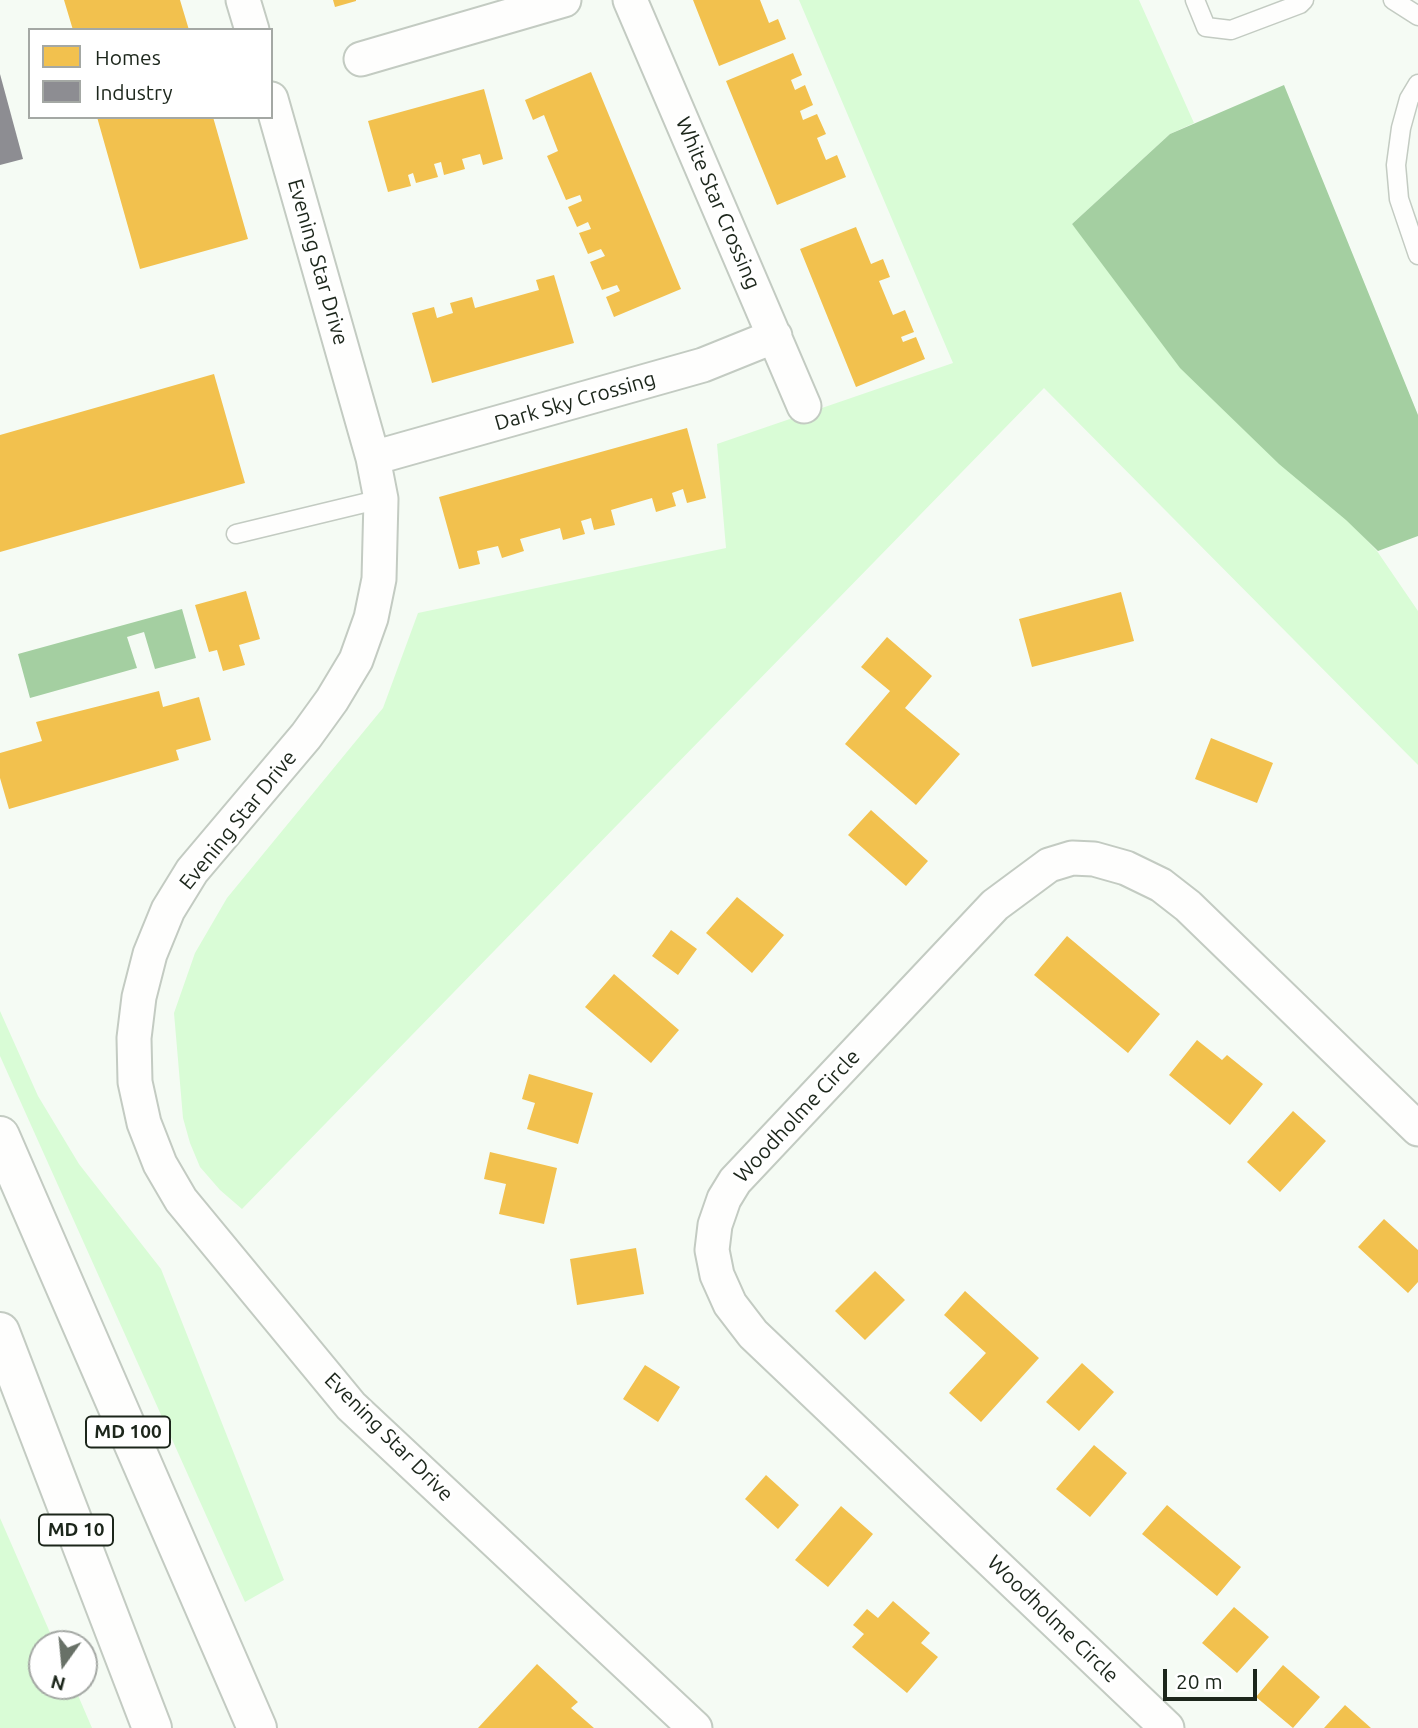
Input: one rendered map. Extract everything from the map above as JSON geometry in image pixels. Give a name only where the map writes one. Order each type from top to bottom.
[{"type":"highway","name":"MD 100","points":[[0,1136],[257,1728]]},
{"type":"highway","name":"MD 10","points":[[0,1332],[152,1728]]},
{"type":"street","points":[[243,0],[251,28]]},
{"type":"street","points":[[361,59],[564,0]]},
{"type":"street","name":"White Star Crossing","points":[[630,0],[804,407]]},
{"type":"street","name":"Evening Star Drive","points":[[273,106],[373,458],[382,499],[379,579],[371,618],[356,660],[306,736],[192,871],[168,910],[150,954],[139,997],[134,1038],[135,1082],[144,1123],[160,1164],[181,1200],[351,1406],[695,1728]]},
{"type":"street","name":"Dark Sky Crossing","points":[[373,458],[703,365],[775,336]]},
{"type":"street","name":"Woodholme Circle","points":[[1167,1728],[753,1334],[730,1304],[717,1275],[712,1250],[715,1225],[724,1199],[735,1181],[995,905],[1049,864],[1072,858],[1094,859],[1126,868],[1161,885],[1188,906],[1418,1129]]},
{"type":"lane","points":[[1195,0],[1206,27],[1231,30],[1300,5],[1304,0]]},
{"type":"lane","points":[[1393,0],[1418,16]]},
{"type":"lane","points":[[1418,84],[1409,99],[1410,128],[1396,164],[1399,199],[1418,255]]},
{"type":"lane","points":[[236,534],[382,499]]},
{"type":"shaded area","points":[[799,0],[1139,0],[1194,123],[1170,134],[1072,224],[1377,551],[1418,611],[1418,765],[1044,388],[242,1209],[220,1190],[200,1167],[190,1143],[183,1118],[174,1013],[195,953],[227,898],[383,708],[418,613],[726,548],[717,444],[953,363]]},
{"type":"shaded area","points":[[1284,85],[1418,415],[1418,536],[1378,551],[1346,520],[1279,464],[1180,368],[1072,224],[1170,134]]},
{"type":"shaded area","points":[[182,609],[196,658],[155,669],[144,632],[127,637],[137,668],[30,698],[18,654]]},
{"type":"shaded area","points":[[0,1011],[38,1096],[79,1164],[161,1269],[284,1580],[245,1602],[0,1056]]},
{"type":"shaded area","points":[[0,1518],[49,1630],[28,1630],[28,1700],[80,1700],[92,1728],[0,1728]]},
{"type":"building: Homes","points":[[64,0],[180,0],[188,28],[72,28]]},
{"type":"building: Homes","points":[[333,0],[356,0],[356,1],[335,7]]},
{"type":"building: Homes","points":[[693,0],[760,0],[769,23],[778,19],[786,39],[719,66]]},
{"type":"building: Homes","points":[[793,53],[802,75],[791,80],[795,90],[805,85],[813,105],[800,111],[803,120],[817,114],[826,134],[817,138],[826,160],[837,155],[846,177],[777,205],[726,81]]},
{"type":"building: Homes","points":[[591,72],[681,289],[614,317],[606,297],[620,291],[617,285],[602,290],[590,262],[605,256],[601,249],[588,254],[579,233],[591,229],[588,222],[577,227],[568,207],[582,201],[580,195],[566,200],[547,156],[558,151],[544,115],[533,120],[525,100]]},
{"type":"building: Homes","points":[[484,89],[503,159],[483,165],[480,154],[462,159],[465,169],[444,175],[441,162],[434,164],[438,177],[416,183],[413,173],[408,175],[411,186],[388,192],[368,121]]},
{"type":"building: Homes","points":[[98,119],[214,119],[248,239],[140,269]]},
{"type":"building: Homes","points":[[856,227],[871,264],[883,259],[890,277],[879,281],[893,315],[905,310],[914,332],[901,337],[903,342],[916,337],[925,359],[856,387],[800,249]]},
{"type":"building: Homes","points":[[554,275],[574,343],[432,383],[412,313],[434,307],[437,318],[453,313],[450,303],[472,297],[475,308],[539,290],[536,280]]},
{"type":"building: Homes","points":[[214,374],[245,483],[0,552],[0,435]]},
{"type":"building: Homes","points":[[687,428],[706,498],[687,503],[683,489],[672,493],[676,506],[656,512],[652,498],[611,510],[615,525],[594,530],[591,518],[581,521],[585,534],[563,540],[560,528],[520,539],[524,551],[502,558],[498,546],[477,551],[480,564],[459,569],[439,497]]},
{"type":"building: Homes","points":[[246,591],[260,639],[239,645],[245,665],[223,671],[217,650],[209,652],[195,605]]},
{"type":"building: Homes","points":[[1121,592],[1134,641],[1032,667],[1019,619]]},
{"type":"building: Homes","points":[[887,637],[932,676],[905,708],[960,754],[916,805],[845,744],[890,691],[861,667]]},
{"type":"building: Homes","points":[[159,691],[163,707],[199,697],[211,740],[176,750],[179,760],[9,809],[0,778],[0,753],[42,741],[36,722]]},
{"type":"building: Homes","points":[[1211,738],[1273,763],[1257,803],[1195,779]]},
{"type":"building: Homes","points":[[871,810],[928,861],[906,886],[848,835]]},
{"type":"building: Homes","points":[[737,897],[784,935],[752,973],[706,933]]},
{"type":"building: Homes","points":[[671,930],[697,949],[678,975],[652,956]]},
{"type":"building: Homes","points":[[1067,936],[1160,1014],[1128,1053],[1034,975]]},
{"type":"building: Homes","points":[[614,974],[679,1030],[651,1063],[585,1007]]},
{"type":"building: Homes","points":[[1197,1040],[1222,1060],[1227,1055],[1263,1084],[1230,1125],[1169,1075]]},
{"type":"building: Homes","points":[[529,1074],[593,1093],[578,1144],[527,1129],[535,1103],[522,1099]]},
{"type":"building: Homes","points":[[1293,1111],[1326,1141],[1280,1192],[1247,1162]]},
{"type":"building: Homes","points":[[490,1152],[557,1168],[544,1224],[499,1214],[506,1184],[484,1179]]},
{"type":"building: Homes","points":[[1384,1219],[1418,1250],[1418,1282],[1408,1293],[1358,1247]]},
{"type":"building: Homes","points":[[636,1248],[644,1294],[577,1305],[570,1259]]},
{"type":"building: Homes","points":[[875,1271],[905,1300],[865,1340],[835,1311]]},
{"type":"building: Homes","points":[[965,1291],[1039,1358],[981,1422],[949,1393],[986,1353],[944,1315]]},
{"type":"building: Homes","points":[[1082,1363],[1114,1392],[1079,1431],[1046,1402]]},
{"type":"building: Homes","points":[[645,1365],[680,1387],[658,1422],[623,1399]]},
{"type":"building: Homes","points":[[1094,1445],[1127,1473],[1090,1517],[1056,1489]]},
{"type":"building: Homes","points":[[766,1475],[799,1505],[778,1529],[745,1499]]},
{"type":"building: Homes","points":[[1167,1505],[1241,1567],[1217,1596],[1142,1534]]},
{"type":"building: Homes","points":[[841,1506],[873,1534],[828,1587],[795,1560]]},
{"type":"building: Homes","points":[[893,1601],[930,1633],[921,1643],[938,1657],[907,1693],[852,1647],[864,1634],[853,1625],[867,1609],[878,1618]]},
{"type":"building: Homes","points":[[1234,1607],[1269,1637],[1237,1673],[1202,1643]]},
{"type":"building: Homes","points":[[537,1664],[578,1702],[571,1708],[594,1728],[478,1728]]},
{"type":"building: Homes","points":[[1283,1665],[1320,1697],[1293,1728],[1256,1697]]},
{"type":"building: Homes","points":[[1345,1705],[1371,1728],[1324,1728]]},
{"type":"building: Industry","points":[[0,74],[23,159],[0,165]]}]
